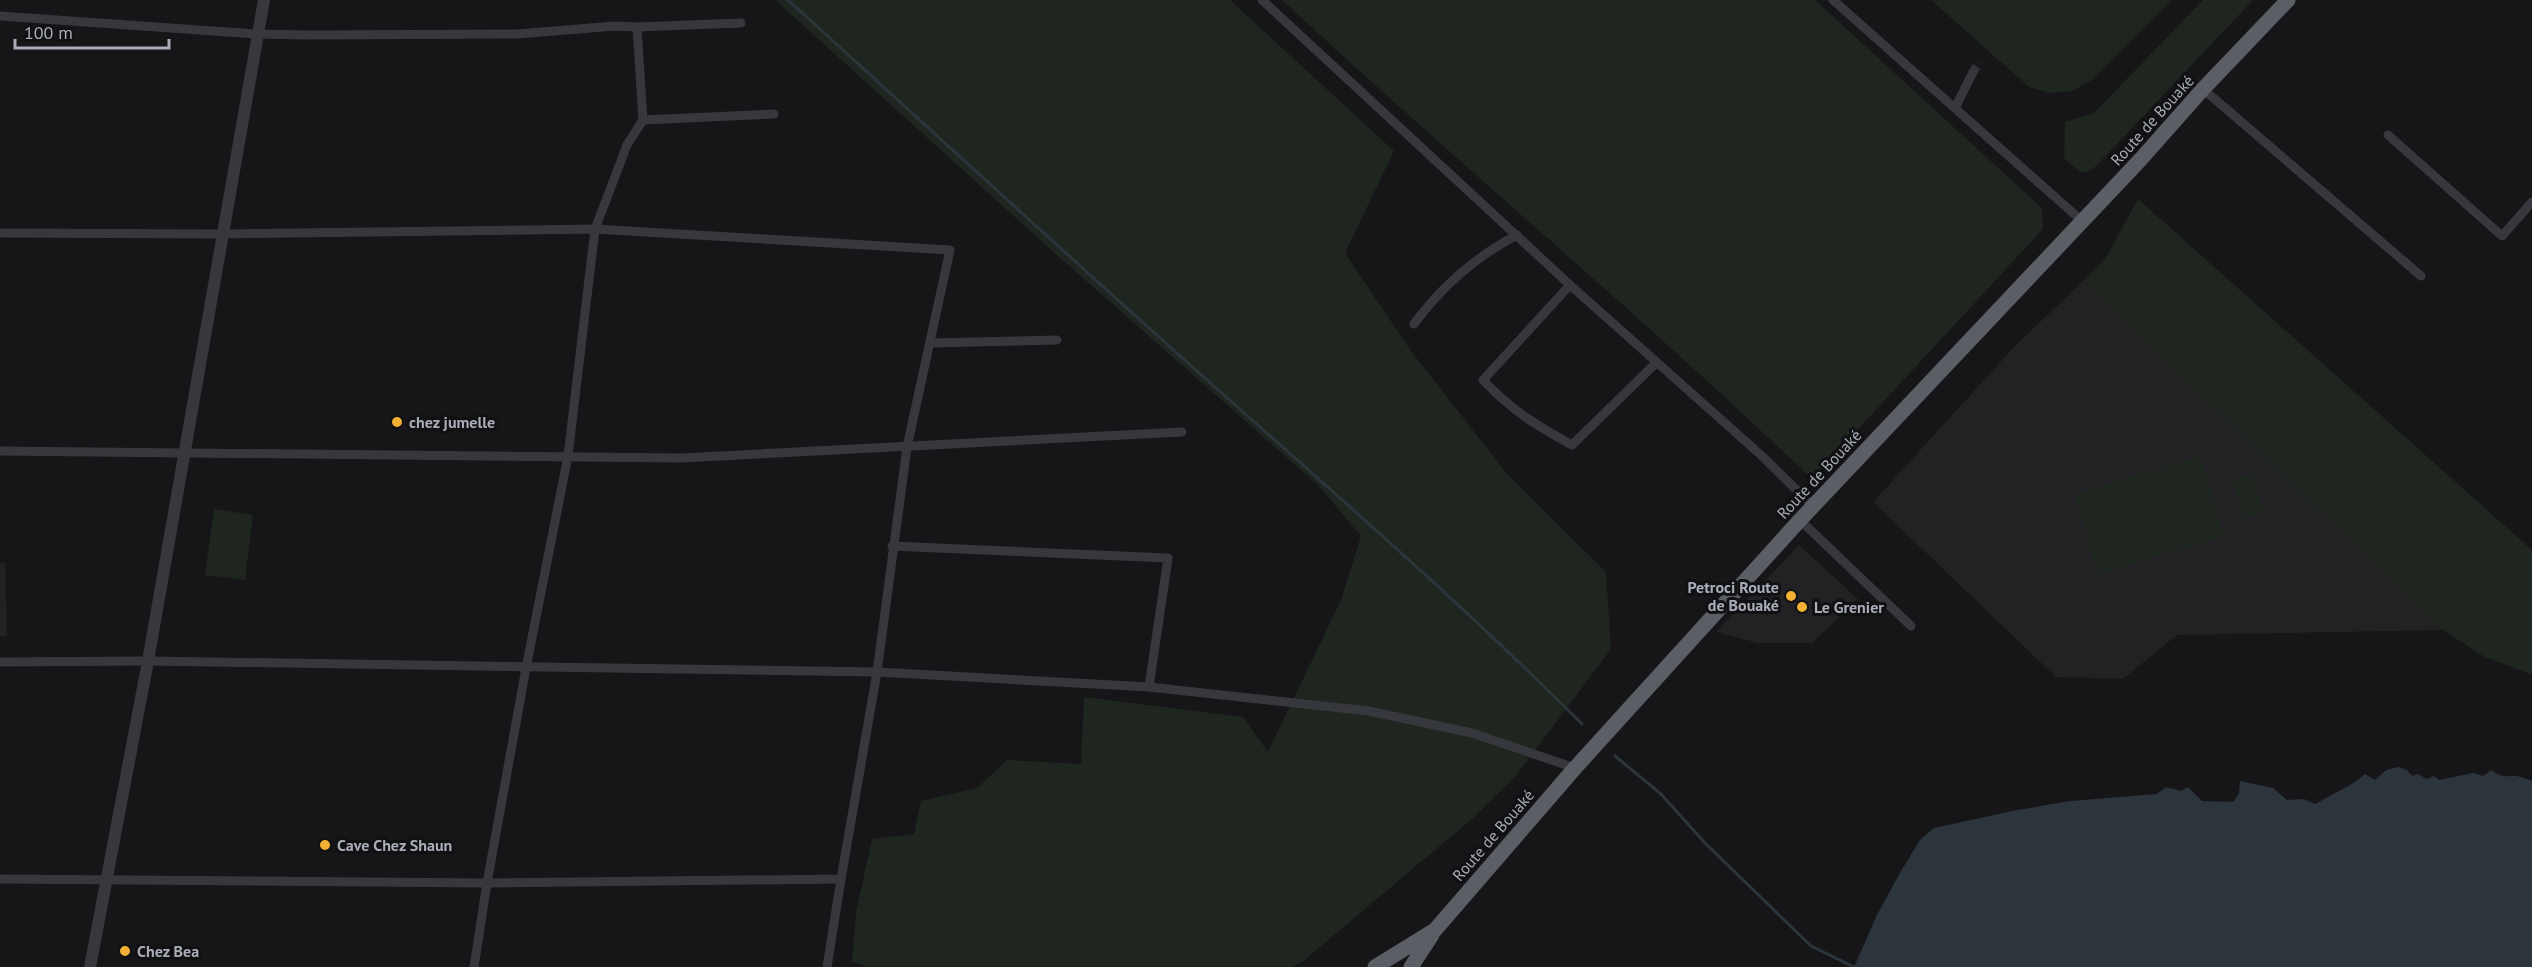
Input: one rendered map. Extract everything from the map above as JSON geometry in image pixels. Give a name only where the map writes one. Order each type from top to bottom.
[{"type":"highway","name":"Route de Bouaké","points":[[1375,967],[1435,930],[1575,768],[1800,520],[2288,0]]},
{"type":"highway","points":[[1411,967],[1435,930]]},
{"type":"street","points":[[90,967],[148,661],[264,0]]},
{"type":"street","points":[[1262,0],[1570,285],[1762,456],[1813,507]]},
{"type":"street","points":[[1833,0],[2082,221]]},
{"type":"street","points":[[0,16],[257,34],[517,34],[615,26],[741,23]]},
{"type":"street","points":[[474,967],[526,668],[568,456],[595,229],[627,145],[643,120],[637,27]]},
{"type":"street","points":[[1955,108],[1972,74]]},
{"type":"street","points":[[2203,89],[2421,276]]},
{"type":"street","points":[[643,120],[774,114]]},
{"type":"street","points":[[2388,135],[2502,236],[2532,202]]},
{"type":"street","points":[[0,233],[222,234],[595,229],[950,250],[907,447],[877,672],[827,967]]},
{"type":"street","points":[[1414,324],[1427,305],[1461,271],[1517,235]]},
{"type":"street","points":[[1570,285],[1483,380],[1503,402],[1527,420],[1572,445],[1656,363]]},
{"type":"street","points":[[930,343],[1057,340]]},
{"type":"street","points":[[0,451],[681,458],[1182,432]]},
{"type":"street","points":[[1800,520],[1911,626]]},
{"type":"street","points":[[892,546],[1168,558],[1149,687]]},
{"type":"street","points":[[0,662],[148,661],[877,672],[1149,687],[1369,711],[1472,733],[1575,768]]},
{"type":"street","points":[[0,879],[487,883],[841,879]]},
{"type":"shaded area","points":[[775,0],[1230,0],[1394,151],[1345,253],[1411,351],[1508,475],[1606,572],[1611,649],[1515,777],[1473,818],[1301,963],[1292,967],[867,967],[852,962],[856,912],[872,839],[914,834],[921,801],[977,788],[1007,760],[1081,764],[1084,697],[1243,717],[1268,752],[1341,600],[1361,536],[1317,484],[1059,257]]},
{"type":"shaded area","points":[[1282,0],[1815,0],[2042,208],[2043,229],[1812,479],[1681,357]]},
{"type":"shaded area","points":[[1931,0],[2172,0],[2092,80],[2072,91],[2050,93],[2029,87]]},
{"type":"shaded area","points":[[2203,0],[2253,0],[2096,166],[2088,172],[2080,172],[2064,158],[2065,122],[2094,113]]},
{"type":"shaded area","points":[[2138,199],[2532,550],[2532,675],[2483,656],[2443,630],[2083,281],[2105,259]]},
{"type":"shaded area","points":[[2083,281],[2443,630],[2177,635],[2123,679],[2056,677],[1873,502],[2014,347]]},
{"type":"shaded area","points":[[2200,456],[2224,536],[2098,574],[2074,494]]},
{"type":"shaded area","points":[[2253,474],[2263,513],[2243,518],[2233,479]]},
{"type":"shaded area","points":[[214,509],[253,515],[245,580],[205,575]]},
{"type":"shaded area","points":[[1799,545],[1858,599],[1812,643],[1758,643],[1716,632]]},
{"type":"shaded area","points":[[0,563],[5,563],[7,636],[0,636]]},
{"type":"shaded area","points":[[2398,767],[2407,770],[2412,776],[2418,774],[2427,779],[2434,776],[2439,780],[2473,773],[2483,776],[2491,770],[2501,775],[2518,776],[2532,781],[2532,967],[1854,967],[1877,915],[1901,871],[1920,840],[1934,828],[2071,801],[2157,794],[2166,787],[2181,791],[2188,787],[2202,801],[2233,802],[2239,794],[2240,781],[2273,788],[2287,800],[2304,799],[2315,804],[2352,784],[2365,774],[2375,780],[2386,770]]},
{"type":"waterway","points":[[788,0],[1108,292],[1402,553],[1582,724]]},
{"type":"waterway","points":[[1615,756],[1661,794],[1705,843],[1811,946],[1854,967]]},
{"type":"tunnel","points":[[1972,74],[1979,62]]},
{"type":"place","name":"chez jumelle","points":[[397,422]]},
{"type":"place","name":"Petroci Route de Bouaké","points":[[1791,596]]},
{"type":"place","name":"Le Grenier","points":[[1802,607]]},
{"type":"place","name":"Cave Chez Shaun","points":[[325,845]]},
{"type":"place","name":"Chez Bea","points":[[125,951]]}]
